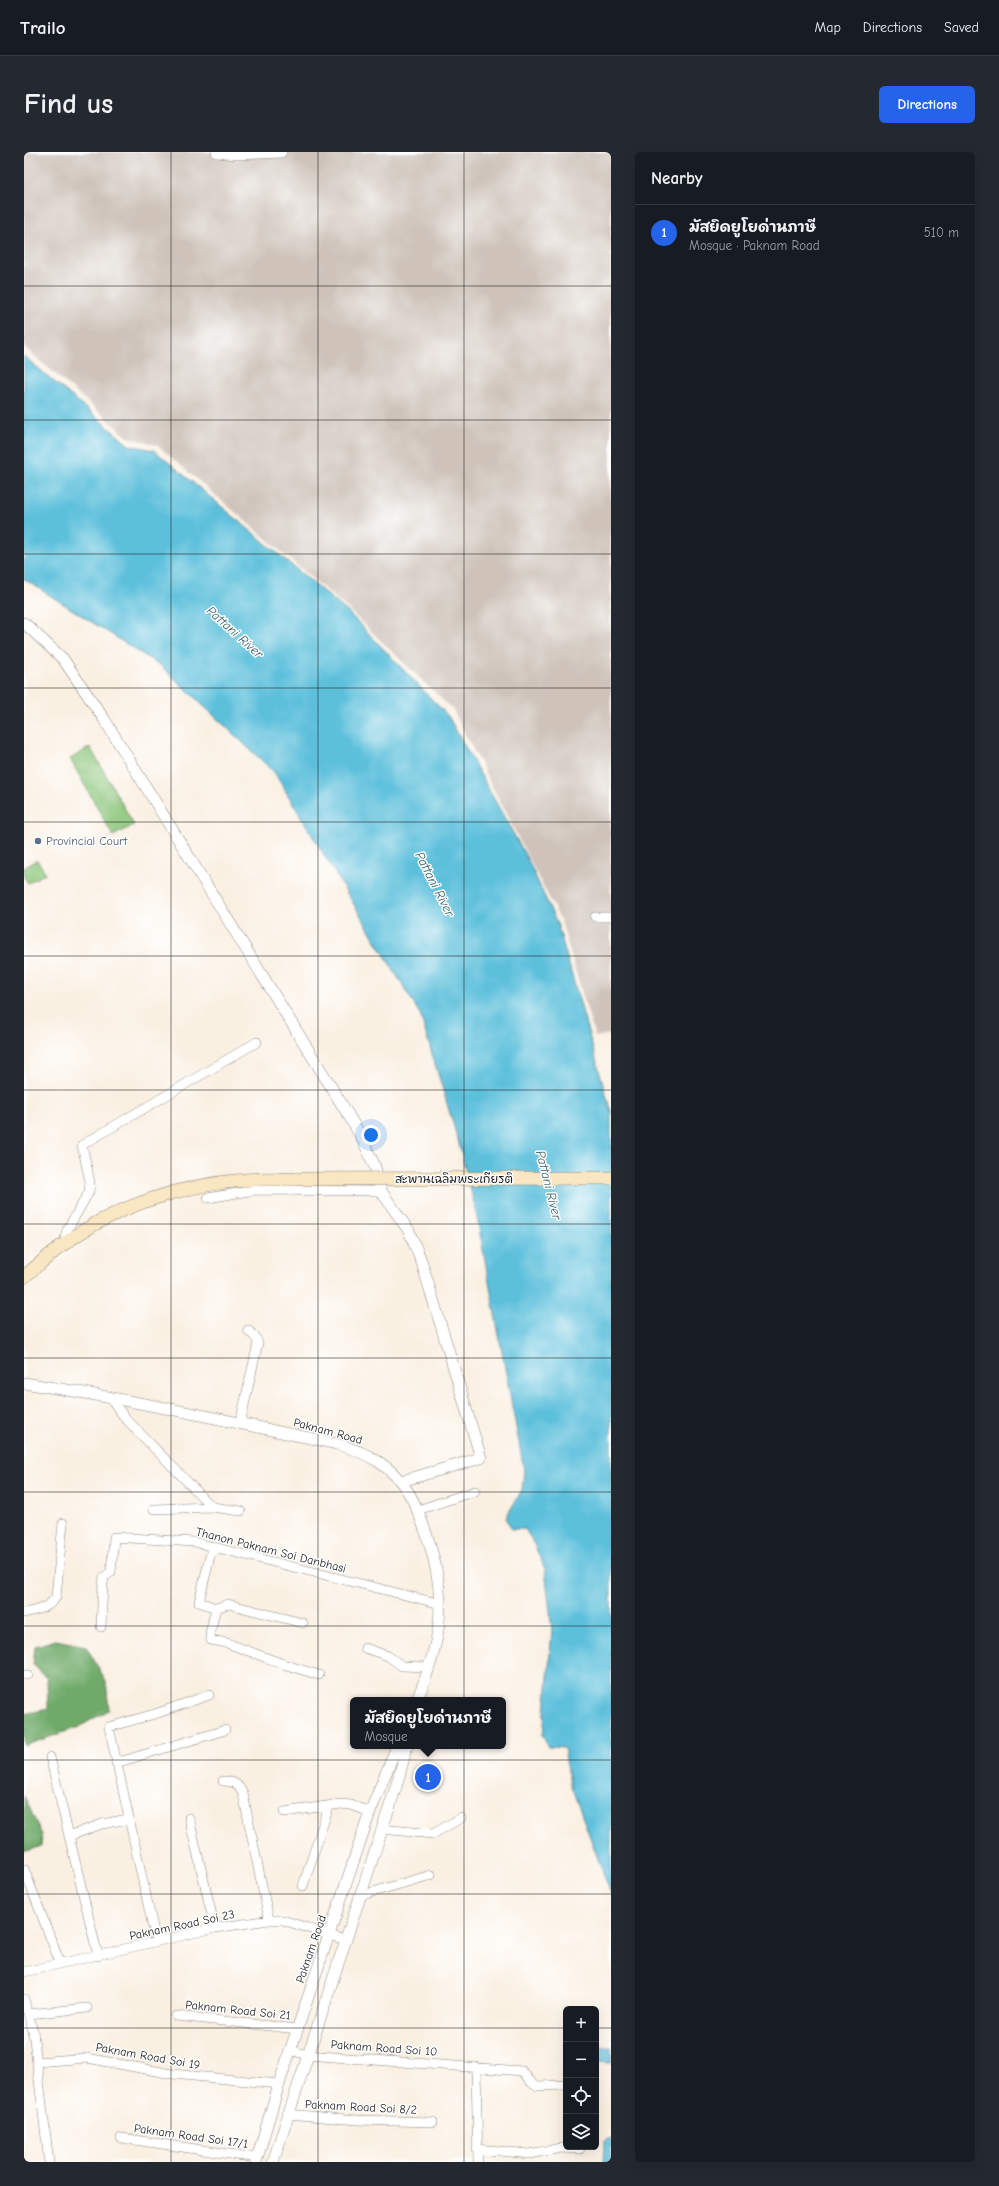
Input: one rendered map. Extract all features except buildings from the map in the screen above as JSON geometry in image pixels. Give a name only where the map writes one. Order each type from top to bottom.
[{"type":"main road","name":"สะพานเฉลิมพระเกียรติ","points":[[24,1277],[64,1244],[93,1225],[125,1210],[191,1188],[247,1180],[611,1178]]},
{"type":"street","points":[[217,152],[236,154],[281,152]]},
{"type":"street","points":[[24,623],[63,659],[108,726],[360,1134],[375,1167],[381,1191],[409,1231],[422,1263],[481,1458],[402,1481]]},
{"type":"street","points":[[595,917],[611,917]]},
{"type":"street","points":[[64,1244],[67,1230],[89,1192],[90,1182],[82,1145],[257,1042]]},
{"type":"street","points":[[208,1198],[255,1190],[381,1191]]},
{"type":"street","points":[[240,1423],[258,1342],[248,1330]]},
{"type":"street","name":"Paknam Road","points":[[24,1383],[108,1396],[240,1423],[352,1449],[379,1462],[402,1481],[418,1510],[434,1553],[440,1587],[441,1604],[438,1635],[418,1697]]},
{"type":"street","points":[[108,1396],[125,1418],[212,1507]]},
{"type":"street","points":[[418,1510],[475,1492]]},
{"type":"street","points":[[154,1509],[212,1507],[241,1511]]},
{"type":"street","points":[[24,1613],[43,1608],[52,1603],[56,1597],[63,1523]]},
{"type":"street","name":"Thanon Paknam Soi Danbhasi","points":[[101,1627],[104,1577],[111,1572],[114,1537],[194,1542],[212,1548],[441,1604]]},
{"type":"street","points":[[212,1548],[199,1602],[216,1608],[228,1604],[303,1623]]},
{"type":"street","points":[[216,1608],[210,1633],[211,1640],[227,1643],[283,1664],[319,1675]]},
{"type":"street","points":[[366,1648],[388,1656],[402,1666],[428,1667]]},
{"type":"street","points":[[156,1941],[109,1730],[111,1725],[158,1714],[209,1695]]},
{"type":"street","points":[[116,1763],[225,1730]]},
{"type":"street","name":"Paknam Road","points":[[257,2160],[279,2084],[330,1936],[370,1812],[396,1749]]},
{"type":"street","points":[[273,2162],[287,2114],[406,1749]]},
{"type":"street","points":[[50,1757],[98,1956]]},
{"type":"street","points":[[223,1780],[234,1782],[238,1785],[243,1794],[269,1920]]},
{"type":"street","points":[[284,1812],[329,1806],[351,1805],[370,1812]]},
{"type":"street","points":[[303,1886],[329,1806]]},
{"type":"street","points":[[189,1818],[215,1928]]},
{"type":"street","points":[[381,1829],[433,1834],[461,1818]]},
{"type":"street","points":[[69,1836],[102,1824],[128,1819]]},
{"type":"street","points":[[24,1869],[60,1963]]},
{"type":"street","points":[[359,1896],[430,1875]]},
{"type":"street","name":"Paknam Road Soi 23","points":[[24,1972],[215,1928],[269,1920],[291,1922],[345,1940]]},
{"type":"street","points":[[24,1999],[29,2014],[38,2062],[49,2162]]},
{"type":"street","points":[[29,2014],[87,2008]]},
{"type":"street","name":"Paknam Road Soi 21","points":[[176,2016],[298,2029]]},
{"type":"street","name":"Paknam Road Soi 10","points":[[291,2050],[307,2055],[522,2071],[531,2082],[538,2086],[563,2085]]},
{"type":"street","name":"Paknam Road Soi 19","points":[[38,2062],[87,2058],[172,2074],[279,2084]]},
{"type":"street","points":[[476,2067],[478,2162]]},
{"type":"street","name":"Paknam Road Soi 8/2","points":[[287,2114],[357,2120],[433,2122]]},
{"type":"street","name":"Paknam Road Soi 17/1","points":[[121,2138],[257,2160]]},
{"type":"street","points":[[477,2149],[530,2154],[563,2148]]},
{"type":"shaded area","points":[[24,152],[611,152],[611,1034],[595,1037],[561,921],[453,710],[348,609],[157,445],[128,437],[24,347]]},
{"type":"green space","points":[[90,747],[134,825],[113,836],[70,759]]},
{"type":"green space","points":[[37,860],[46,873],[28,883],[24,877],[24,868]]},
{"type":"green space","points":[[56,1640],[86,1646],[106,1681],[109,1710],[79,1727],[24,1746],[24,1714],[48,1709],[47,1679],[33,1664],[35,1646]]},
{"type":"green space","points":[[24,1796],[42,1835],[41,1846],[24,1852]]},
{"type":"water","name":"Pattani River","points":[[24,356],[129,445],[154,450],[349,613],[448,716],[528,860],[558,926],[611,1112],[611,1894],[570,1783],[564,1748],[548,1747],[543,1736],[552,1630],[545,1569],[533,1542],[525,1529],[511,1529],[506,1517],[522,1490],[524,1470],[475,1207],[458,1140],[420,1014],[274,772],[161,666],[24,579]]},
{"type":"water","points":[[611,2047],[611,2063],[599,2062],[599,2048]]},
{"type":"water","points":[[611,2138],[611,2162],[603,2162],[604,2141]]},
{"type":"place","name":"Provincial Court","points":[[38,841]]},
{"type":"place","name":"มัสยิดยูโยด่านภาษี","points":[[428,1777]]}]
